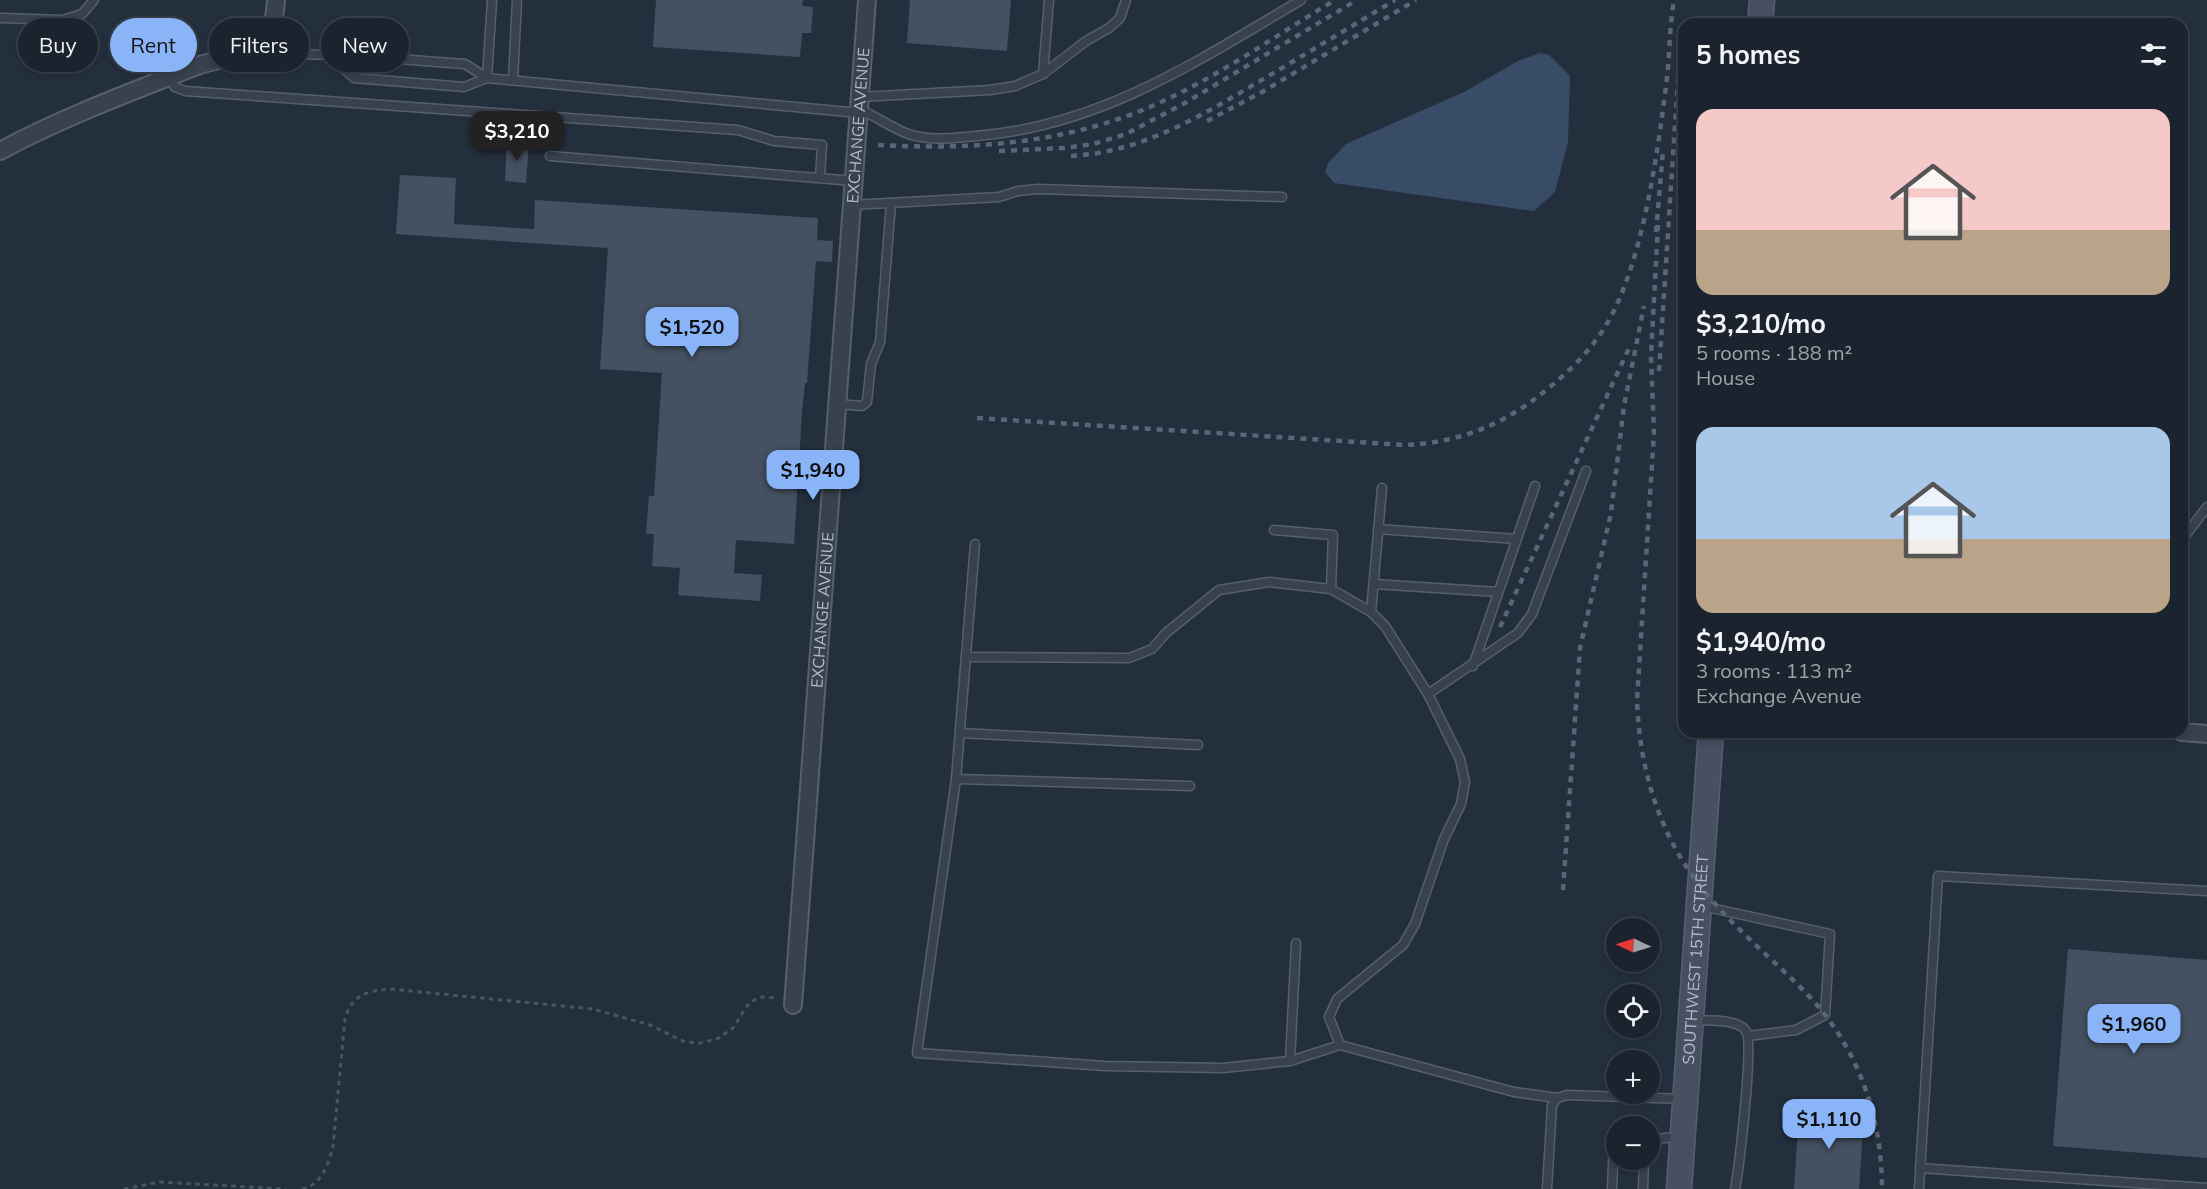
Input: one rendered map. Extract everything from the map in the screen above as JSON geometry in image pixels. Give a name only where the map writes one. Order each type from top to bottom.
[{"type":"main road","points":[[1760,18],[1762,0]]},
{"type":"main road","name":"SOUTHWEST 15TH STREET","points":[[1679,1189],[1711,738]]},
{"type":"street","points":[[273,18],[276,0]]},
{"type":"street","name":"EXCHANGE AVENUE","points":[[794,1002],[867,0]]},
{"type":"street","points":[[0,151],[75,114],[209,63]]},
{"type":"street","points":[[2188,732],[2207,734]]},
{"type":"lane","points":[[0,18],[62,20],[82,14],[94,0]]},
{"type":"lane","points":[[487,78],[492,0]]},
{"type":"lane","points":[[513,80],[517,0]]},
{"type":"lane","points":[[1043,74],[1049,0]]},
{"type":"lane","points":[[347,72],[354,78],[464,87],[487,78],[859,106],[1015,86],[1043,74],[1086,41],[1109,28],[1120,18],[1126,0]]},
{"type":"lane","points":[[859,106],[913,135],[937,138],[1008,134],[1093,112],[1128,98],[1191,65],[1301,0]]},
{"type":"lane","points":[[409,60],[465,64],[487,78]]},
{"type":"lane","points":[[168,78],[175,87],[185,91],[738,130],[774,141],[822,145],[819,178]]},
{"type":"lane","points":[[550,156],[854,181]]},
{"type":"lane","points":[[852,205],[999,197],[1017,191],[1038,189],[1282,197]]},
{"type":"lane","points":[[837,404],[862,406],[867,402],[871,364],[880,342],[891,203]]},
{"type":"lane","points":[[1428,694],[1518,633],[1532,614],[1586,471]]},
{"type":"lane","points":[[1472,666],[1535,486]]},
{"type":"lane","points":[[1371,612],[1382,488]]},
{"type":"lane","points":[[2188,532],[2207,507]]},
{"type":"lane","points":[[1378,529],[1516,539]]},
{"type":"lane","points":[[1274,530],[1333,535],[1331,589]]},
{"type":"lane","points":[[975,543],[956,779],[916,1053],[1105,1066],[1223,1068],[1290,1061],[1340,1045],[1514,1092],[1557,1098],[1567,1095],[1685,1099]]},
{"type":"lane","points":[[966,657],[1129,658],[1152,649],[1166,633],[1219,590],[1269,582],[1331,589],[1371,612],[1385,626],[1428,694],[1460,759],[1465,782],[1461,804],[1441,849],[1416,924],[1404,945],[1336,999],[1329,1017],[1340,1045]]},
{"type":"lane","points":[[1374,584],[1498,592]]},
{"type":"lane","points":[[960,733],[1198,745]]},
{"type":"lane","points":[[956,779],[1190,786]]},
{"type":"lane","points":[[1919,1189],[1938,876],[2207,891]]},
{"type":"lane","points":[[1699,906],[1830,934],[1825,1015],[1796,1030],[1748,1036]]},
{"type":"lane","points":[[1290,1061],[1296,943]]},
{"type":"lane","points":[[1691,1020],[1732,1023],[1746,1030],[1748,1036],[1748,1067],[1736,1189]]},
{"type":"lane","points":[[1547,1189],[1552,1105],[1557,1098]]},
{"type":"lane","points":[[1660,1138],[1683,1137]]},
{"type":"lane","points":[[1920,1168],[2207,1188]]},
{"type":"lane","points":[[1612,1189],[1613,1170]]},
{"type":"lane","points":[[1643,1189],[1644,1170]]},
{"type":"path","points":[[302,1189],[319,1180],[328,1164],[333,1146],[345,1019],[348,1007],[356,997],[366,992],[390,989],[581,1008],[629,1018],[685,1042],[700,1043],[717,1039],[733,1028],[749,1003],[760,997],[794,1002]]},
{"type":"path","points":[[124,1189],[142,1183],[168,1182],[286,1189]]},
{"type":"water","points":[[1540,53],[1549,55],[1570,76],[1568,142],[1555,192],[1534,211],[1334,183],[1325,172],[1328,163],[1346,144],[1464,92],[1518,61]]},
{"type":"building","points":[[656,0],[803,0],[802,6],[813,7],[811,33],[802,33],[800,57],[653,47]]},
{"type":"building","points":[[910,0],[1011,0],[1007,51],[907,43]]},
{"type":"building","points":[[507,141],[529,143],[526,183],[505,181]]},
{"type":"building","points":[[400,175],[456,178],[454,224],[534,229],[535,200],[818,218],[817,240],[833,241],[832,262],[816,261],[807,383],[805,383],[802,412],[794,544],[736,540],[734,573],[762,575],[760,601],[678,595],[680,568],[652,566],[654,534],[646,534],[649,496],[654,496],[662,373],[600,369],[608,248],[396,234]]},
{"type":"building","points":[[2068,949],[2207,960],[2207,1158],[2053,1146]]},
{"type":"building","points":[[1799,1109],[1864,1114],[1859,1189],[1794,1189]]},
{"type":"railway","points":[[878,145],[948,146],[1016,142],[1050,137],[1117,119],[1150,107],[1198,84],[1335,0]]},
{"type":"railway","points":[[999,151],[1065,148],[1093,144],[1126,134],[1185,103],[1357,0]]},
{"type":"railway","points":[[1071,156],[1124,147],[1172,129],[1242,92],[1395,0]]},
{"type":"railway","points":[[1207,121],[1264,91],[1416,0]]},
{"type":"railway","points":[[977,418],[1405,445],[1462,436],[1515,413],[1563,376],[1592,345],[1605,327],[1629,274],[1646,211],[1658,145],[1674,0]]},
{"type":"railway","points":[[1659,371],[1678,79]]},
{"type":"railway","points":[[1656,232],[1663,151]]},
{"type":"railway","points":[[1658,225],[1651,355],[1654,433],[1637,700],[1645,768],[1667,832],[1690,872],[1731,921],[1807,994],[1825,1015],[1853,1060],[1872,1109],[1881,1162],[1882,1189]]},
{"type":"railway","points":[[1563,890],[1580,648],[1611,513],[1624,406],[1644,306]]},
{"type":"railway","points":[[1500,627],[1630,346]]}]
